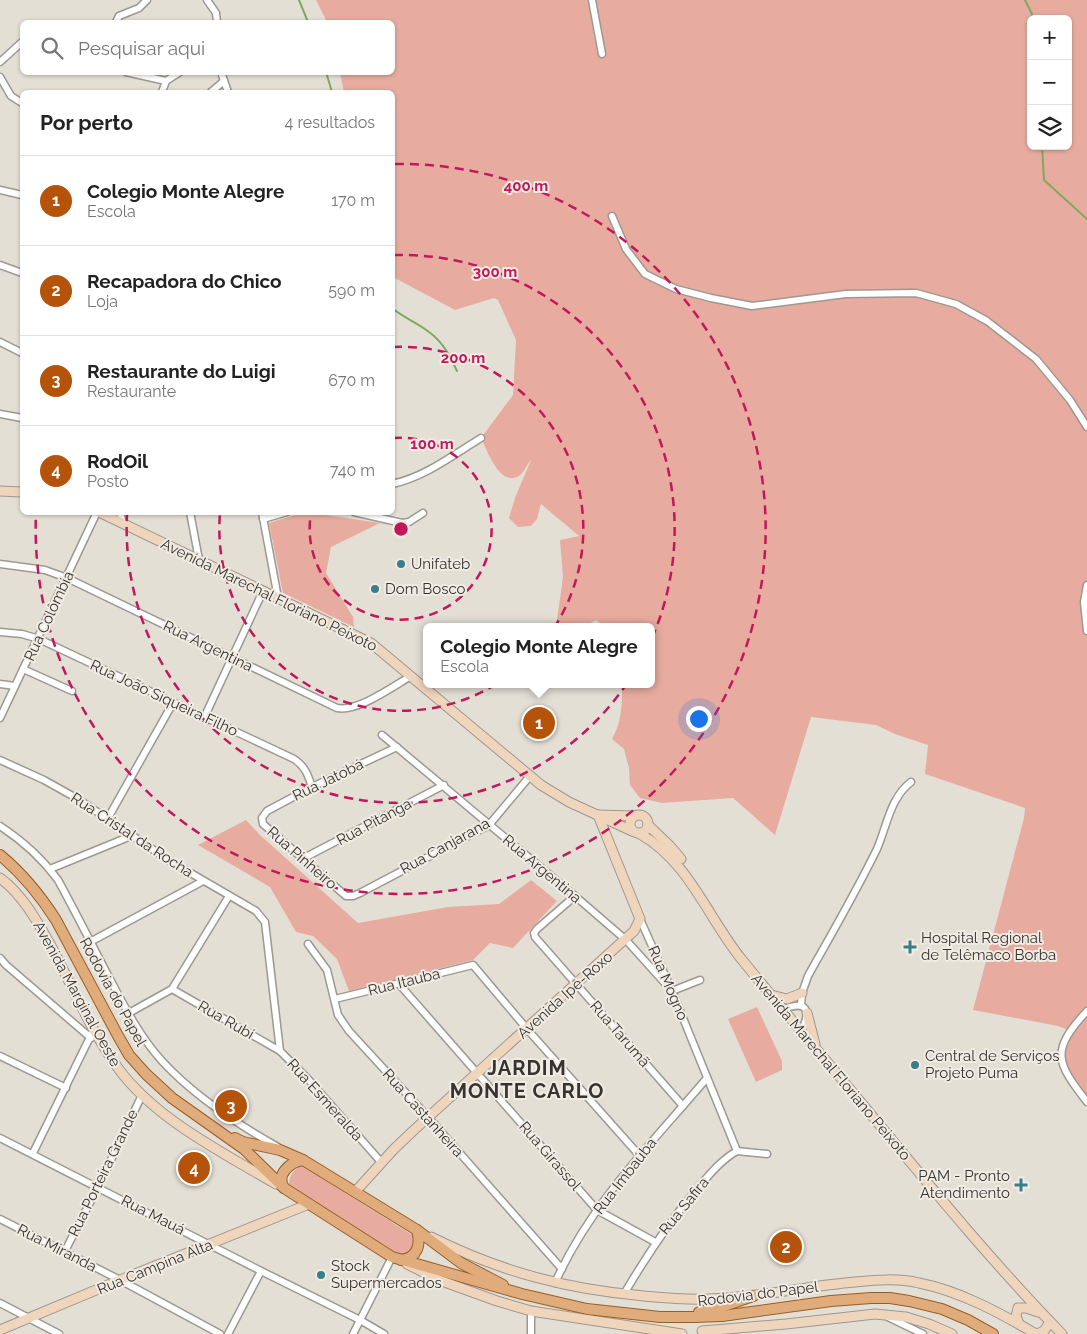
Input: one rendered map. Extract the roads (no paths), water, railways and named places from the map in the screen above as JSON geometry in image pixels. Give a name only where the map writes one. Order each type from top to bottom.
[{"type":"main road","points":[[0,491],[20,492]]},
{"type":"main road","name":"Avenida Marechal Floriano Peixoto","points":[[104,515],[371,644],[423,686]]},
{"type":"main road","name":"Avenida Marechal Floriano Peixoto","points":[[425,688],[530,776],[552,792],[569,802],[633,831],[663,848],[672,857],[691,882],[729,944],[770,995],[802,1030],[918,1172],[1018,1289],[1062,1334]]},
{"type":"main road","name":"Avenida Marechal Floriano Peixoto","points":[[598,815],[635,816]]},
{"type":"main road","name":"Rua Mogno","points":[[598,815],[640,919]]},
{"type":"main road","points":[[620,815],[633,831]]},
{"type":"main road","points":[[640,815],[645,818],[648,825],[647,830],[633,831],[630,827],[630,822],[635,816],[640,815]]},
{"type":"main road","name":"Avenida Marechal Floriano Peixoto","points":[[648,825],[679,856],[691,882]]},
{"type":"main road","name":"Rodovia do Papel","points":[[0,855],[27,880],[52,914],[85,977],[130,1055],[146,1074],[172,1098],[248,1153],[284,1188],[396,1259],[522,1294],[587,1309],[625,1314],[680,1317],[722,1316],[840,1300],[890,1298],[909,1300],[942,1309],[968,1320],[992,1334]]},
{"type":"main road","name":"Avenida Marginal Oeste","points":[[0,878],[15,892],[37,922],[92,1033],[117,1067],[142,1095],[167,1116],[224,1153],[284,1188]]},
{"type":"main road","name":"Avenida Ipê-Roxo","points":[[355,1192],[381,1162],[428,1117],[626,940],[634,931],[640,919]]},
{"type":"main road","points":[[770,995],[787,999],[802,994]]},
{"type":"main road","points":[[804,1009],[815,1047]]},
{"type":"main road","name":"Rodovia do Papel","points":[[216,1129],[243,1142],[273,1148],[303,1160],[417,1230],[462,1262],[522,1294]]},
{"type":"main road","points":[[284,1188],[281,1180],[283,1174],[290,1165],[303,1160]]},
{"type":"main road","name":"Rua Campina Alta","points":[[0,1330],[310,1204]]},
{"type":"main road","points":[[396,1259],[408,1259],[415,1253],[420,1243],[417,1230]]},
{"type":"main road","points":[[417,1230],[469,1255],[508,1270],[556,1283],[624,1294],[687,1300],[753,1296],[872,1280],[902,1280],[918,1282],[947,1291],[1002,1315],[1036,1334],[1044,1331],[1047,1319],[1032,1309],[1018,1308],[1002,1315]]},
{"type":"main road","points":[[396,1259],[439,1280],[496,1301],[531,1311],[682,1334]]},
{"type":"main road","points":[[1018,1289],[1020,1296],[1016,1316],[1020,1324]]},
{"type":"main road","points":[[680,1317],[724,1306],[753,1296]]},
{"type":"main road","points":[[701,1333],[862,1315],[885,1315],[906,1317],[952,1334]]},
{"type":"main road","points":[[725,1334],[739,1328]]},
{"type":"street","points":[[117,20],[119,16],[139,8],[147,0]]},
{"type":"street","points":[[207,0],[216,13],[217,20]]},
{"type":"street","points":[[592,0],[602,54]]},
{"type":"street","points":[[0,62],[20,45]]},
{"type":"street","points":[[139,75],[166,81]]},
{"type":"street","points":[[163,90],[166,81],[175,75]]},
{"type":"street","points":[[222,75],[227,90]]},
{"type":"street","points":[[0,78],[11,96],[20,102]]},
{"type":"street","points":[[213,90],[224,81]]},
{"type":"street","points":[[0,190],[20,195]]},
{"type":"street","points":[[612,216],[626,249],[646,274],[676,289],[711,298],[752,306],[846,294],[916,293],[956,304],[987,321],[1036,359],[1070,400],[1087,427]]},
{"type":"street","points":[[0,265],[20,272]]},
{"type":"street","points":[[0,342],[20,352]]},
{"type":"street","points":[[0,414],[20,418]]},
{"type":"street","points":[[395,484],[419,476],[481,438]]},
{"type":"street","points":[[367,515],[402,523],[409,522],[423,514]]},
{"type":"street","name":"Rua Colômbia","points":[[0,718],[97,515]]},
{"type":"street","points":[[121,515],[123,524]]},
{"type":"street","points":[[191,515],[199,560]]},
{"type":"street","points":[[263,516],[278,598]]},
{"type":"street","name":"Rua Argentina","points":[[0,564],[45,570],[67,578],[336,708],[343,709],[360,704],[411,676]]},
{"type":"street","points":[[1087,585],[1084,602],[1087,631]]},
{"type":"street","points":[[204,718],[263,591]]},
{"type":"street","name":"Rua João Siqueira Filho","points":[[0,632],[22,634],[39,639],[300,763],[306,770],[312,787]]},
{"type":"street","points":[[23,669],[72,691]]},
{"type":"street","points":[[0,684],[15,686]]},
{"type":"street","points":[[108,818],[173,703]]},
{"type":"street","name":"Rua Argentina","points":[[382,735],[444,785],[626,940],[672,991]]},
{"type":"street","name":"Rua Jatobá","points":[[262,818],[267,811],[312,787],[397,746]]},
{"type":"street","name":"Rua Cristal da Rocha","points":[[0,760],[44,780],[108,818],[131,836],[262,916]]},
{"type":"street","name":"Rua Canjarana","points":[[346,896],[360,893],[489,825],[530,776]]},
{"type":"street","points":[[802,1030],[806,1023],[802,994],[808,976],[877,848],[897,797],[902,789],[911,782]]},
{"type":"street","name":"Rua Pitanga","points":[[304,858],[444,785]]},
{"type":"street","name":"Rua Pinheiro","points":[[262,818],[263,824],[346,896]]},
{"type":"street","points":[[0,826],[32,850],[50,869],[129,1013],[161,1060],[182,1082],[214,1106],[269,1142],[303,1160]]},
{"type":"street","points":[[50,869],[131,836]]},
{"type":"street","points":[[90,942],[203,881]]},
{"type":"street","points":[[129,1013],[172,989],[229,896]]},
{"type":"street","name":"Rua Tarumã","points":[[575,896],[537,929],[534,933],[536,939],[683,1106]]},
{"type":"street","name":"Rua Esmeralda","points":[[262,916],[265,922],[280,1051],[308,1079],[381,1162]]},
{"type":"street","name":"Rua Mogno","points":[[640,919],[672,991],[736,1152]]},
{"type":"street","name":"Rua Castanheira","points":[[308,944],[327,970],[338,1015],[349,1031],[428,1117],[562,1269]]},
{"type":"street","points":[[0,958],[3,967],[92,1033],[33,1153]]},
{"type":"street","name":"Rua Itauba","points":[[335,999],[473,965],[527,1029]]},
{"type":"street","points":[[672,991],[700,980]]},
{"type":"street","name":"Rua Girassol","points":[[399,984],[597,1210],[655,1242]]},
{"type":"street","name":"Rua Rubi","points":[[172,989],[280,1051]]},
{"type":"street","points":[[784,1009],[798,1004],[804,1009]]},
{"type":"street","points":[[1087,1011],[1069,1030],[1061,1049],[1062,1067],[1087,1102]]},
{"type":"street","points":[[527,1029],[639,1155]]},
{"type":"street","points":[[0,1056],[66,1088]]},
{"type":"street","name":"Rua Imbaúba","points":[[556,1283],[562,1269],[597,1210],[639,1155],[707,1078]]},
{"type":"street","name":"Rua Porteira Grande","points":[[65,1251],[142,1095]]},
{"type":"street","name":"Rua Mauá","points":[[0,1138],[33,1153],[384,1334]]},
{"type":"street","points":[[736,1152],[767,1154]]},
{"type":"street","name":"Rua Safira","points":[[624,1294],[655,1242],[680,1209],[722,1161],[736,1152]]},
{"type":"street","name":"Rua Miranda","points":[[0,1219],[65,1251],[220,1334]]},
{"type":"street","points":[[353,1334],[396,1259]]},
{"type":"street","points":[[228,1334],[261,1271]]},
{"type":"street","points":[[0,1303],[59,1334]]},
{"type":"street","points":[[531,1311],[531,1334]]},
{"type":"street","points":[[885,1315],[923,1334]]},
{"type":"waterway","points":[[299,0],[307,20]]},
{"type":"waterway","points":[[1025,0],[1032,15]]},
{"type":"waterway","points":[[327,75],[331,90]]},
{"type":"waterway","points":[[1042,150],[1044,180],[1087,219]]},
{"type":"waterway","points":[[395,310],[434,336],[446,350],[457,371]]},
{"type":"place","name":"Unifateb","points":[[401,564]]},
{"type":"place","name":"Dom Bosco","points":[[375,589]]},
{"type":"place","name":"Colegio Monte Alegre","points":[[539,723]]},
{"type":"place","name":"Hospital Regional de Telêmaco Borba","points":[[910,947]]},
{"type":"place","name":"Central de Serviços Projeto Puma","points":[[915,1065]]},
{"type":"place","name":"Restaurante do Luigi","points":[[231,1106]]},
{"type":"place","name":"RodOil","points":[[194,1168]]},
{"type":"place","name":"PAM - Pronto Atendimento","points":[[1021,1185]]},
{"type":"place","name":"Recapadora do Chico","points":[[786,1247]]},
{"type":"place","name":"Stock Supermercados","points":[[321,1275]]},
{"type":"district","name":"JARDIM MONTE CARLO","points":[[527,1080]]}]
